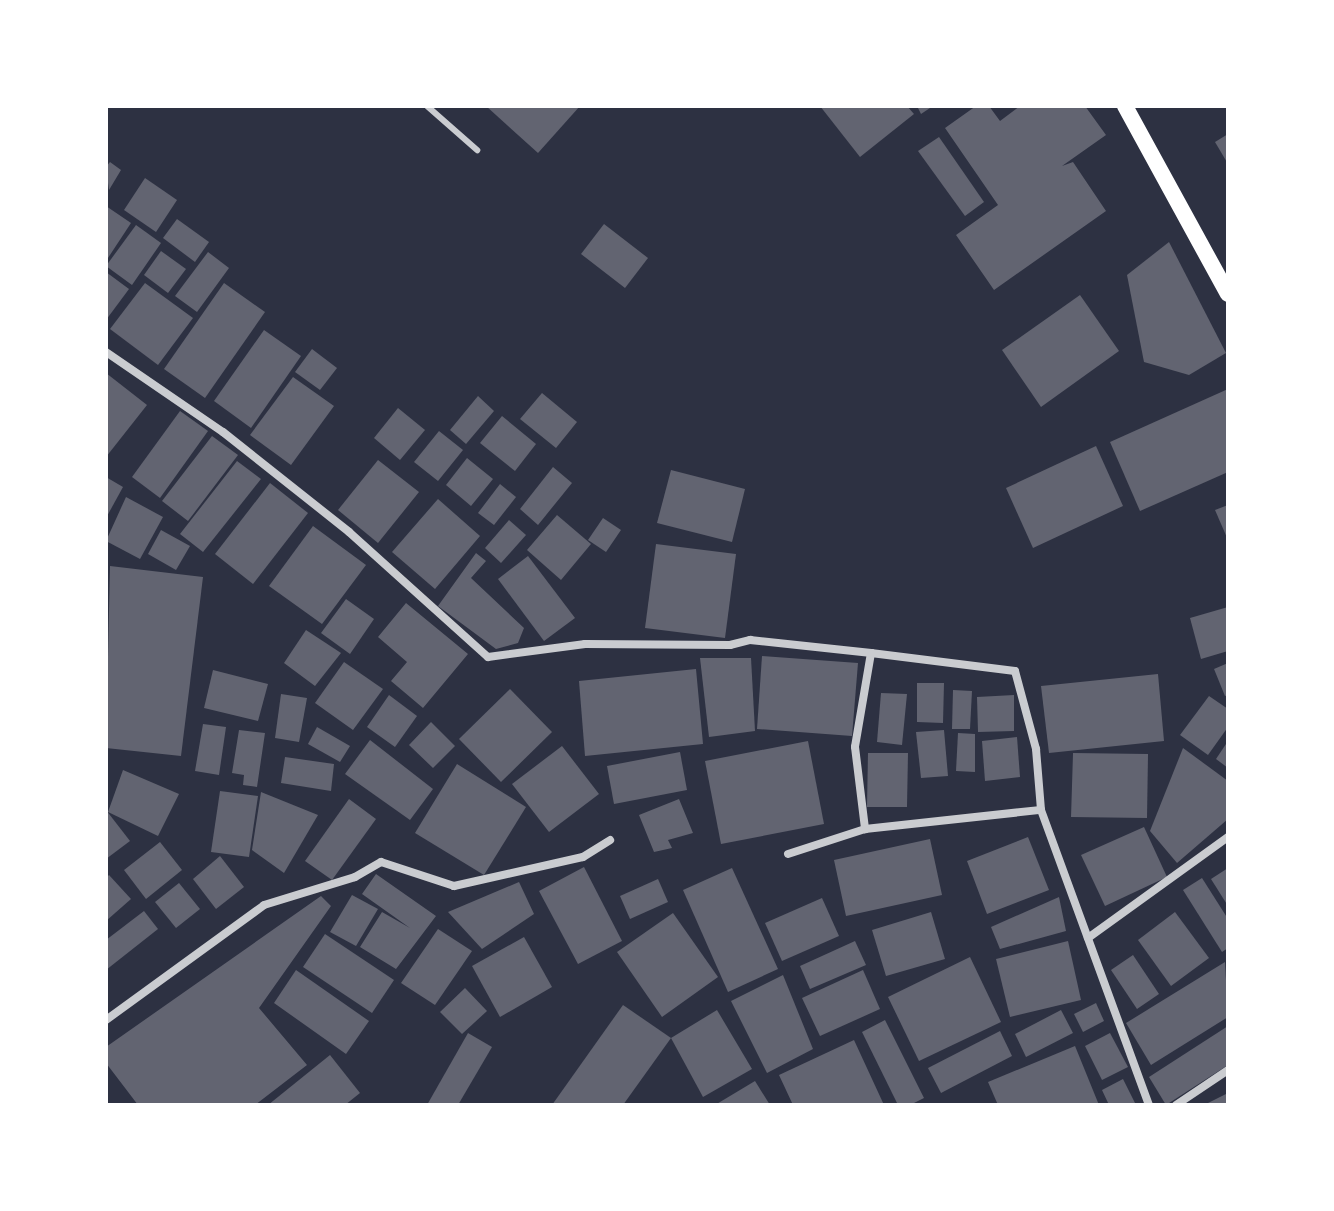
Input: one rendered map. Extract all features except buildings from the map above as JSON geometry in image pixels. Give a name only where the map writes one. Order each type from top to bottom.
[{"type":"main road","points":[[1125,106],[1228,294]]},
{"type":"street","points":[[106,352],[235,441],[349,532],[488,657],[585,644],[730,645],[750,640],[1015,671],[1036,749],[1041,810],[1149,1105]]},
{"type":"street","points":[[865,829],[855,747],[871,653]]},
{"type":"street","points":[[788,854],[865,829],[1041,810]]},
{"type":"street","points":[[1088,938],[1228,837]]},
{"type":"street","points":[[106,1020],[264,905],[355,877],[381,862],[454,886],[583,857],[610,840]]},
{"type":"street","points":[[1176,1105],[1228,1070]]},
{"type":"lane","points":[[427,106],[477,150]]}]
